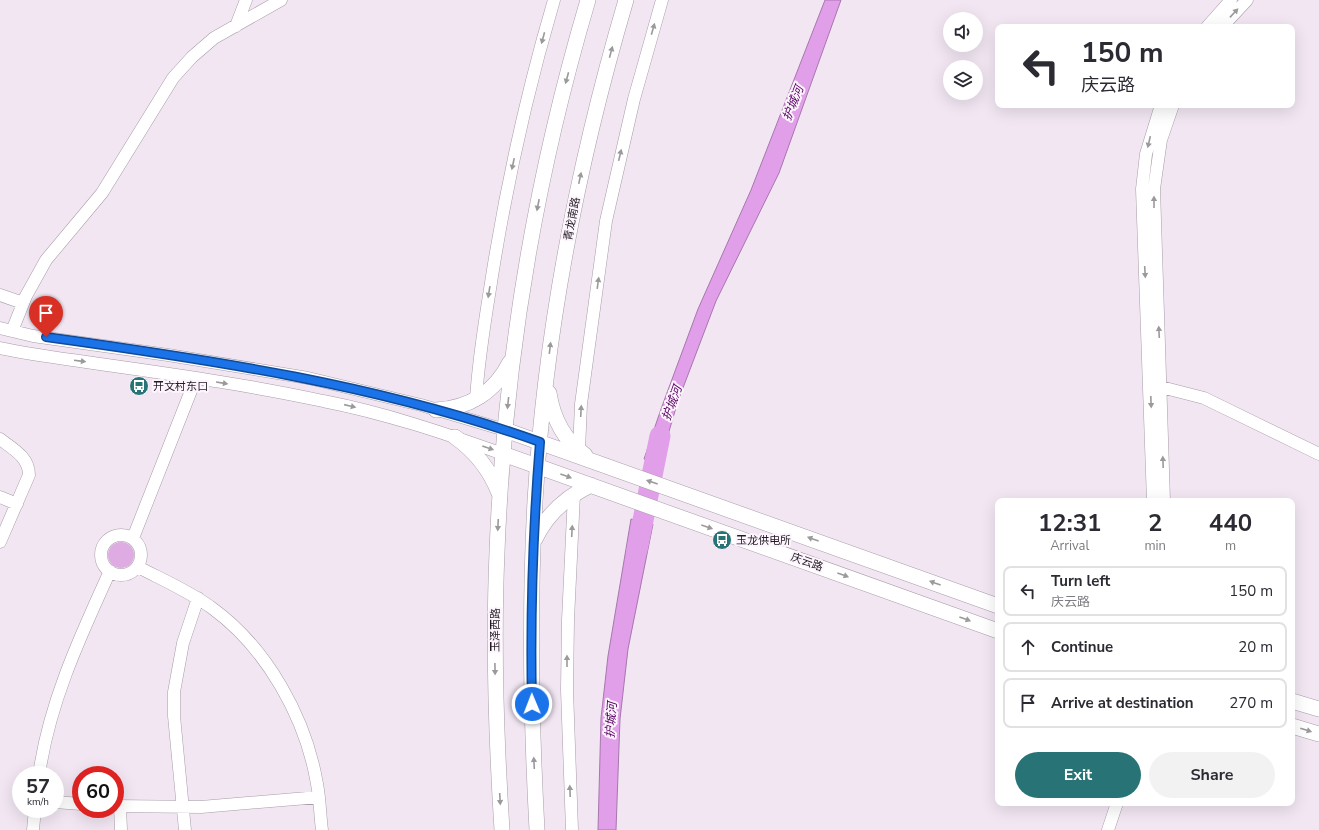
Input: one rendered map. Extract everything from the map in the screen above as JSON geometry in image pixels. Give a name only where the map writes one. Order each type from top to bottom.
[{"type":"main road","points":[[505,430],[527,264],[551,144],[588,0]]},
{"type":"main road","name":"青龙南路","points":[[540,442],[547,375],[561,277],[579,183],[600,90],[626,0]]},
{"type":"main road","points":[[436,410],[456,407],[476,400],[492,388],[500,380],[511,360],[516,338]]},
{"type":"main road","points":[[547,375],[550,402],[555,419],[565,436],[579,450],[596,462]]},
{"type":"main road","name":"庆云路","points":[[505,430],[995,605]]},
{"type":"main road","name":"玉泽西路","points":[[502,830],[495,660],[500,497],[505,430]]},
{"type":"main road","points":[[455,437],[472,450],[486,467],[500,497]]},
{"type":"main road","points":[[537,830],[531,660],[533,542],[540,442]]},
{"type":"main road","name":"庆云路","points":[[503,454],[995,630]]},
{"type":"main road","points":[[533,542],[546,520],[554,511],[574,494],[591,485]]},
{"type":"main road","points":[[1295,702],[1319,709]]},
{"type":"main road","points":[[1295,727],[1319,734]]},
{"type":"street","points":[[236,26],[246,0]]},
{"type":"street","points":[[12,331],[34,280],[46,260],[102,193],[174,78],[203,47],[214,38],[281,0]]},
{"type":"street","points":[[476,400],[483,330],[505,201],[532,80],[554,0]]},
{"type":"street","points":[[579,450],[581,404],[606,221],[634,99],[662,0]]},
{"type":"street","points":[[1210,24],[1231,0]]},
{"type":"street","points":[[1225,24],[1247,0]]},
{"type":"street","points":[[1153,498],[1142,189],[1146,154],[1160,108]]},
{"type":"street","points":[[1164,498],[1154,189],[1161,140],[1172,108]]},
{"type":"street","points":[[0,295],[23,303]]},
{"type":"street","points":[[0,328],[33,336],[184,357],[308,378],[436,410],[505,430]]},
{"type":"street","points":[[0,348],[30,354],[196,378],[350,406],[429,428],[503,454]]},
{"type":"street","points":[[133,538],[196,378]]},
{"type":"street","points":[[1161,386],[1204,398],[1319,454]]},
{"type":"street","points":[[0,439],[21,455],[28,467],[29,475],[0,542]]},
{"type":"street","points":[[572,830],[567,698],[568,620],[574,494]]},
{"type":"street","points":[[0,497],[17,504]]},
{"type":"street","points":[[116,535],[128,535],[133,538],[140,547],[142,553],[138,567],[127,574],[121,575],[110,572],[103,563],[101,557],[101,551],[106,541],[116,535]]},
{"type":"street","points":[[138,567],[198,598],[223,617],[244,636],[270,668],[291,706],[307,746],[318,785],[322,830]]},
{"type":"street","points":[[41,766],[45,743],[58,695],[74,652],[110,572]]},
{"type":"street","points":[[185,830],[174,716],[174,692],[183,643],[198,598]]},
{"type":"street","points":[[124,807],[183,808],[238,805],[319,797]]},
{"type":"street","points":[[1108,830],[1116,806]]},
{"type":"street","points":[[33,830],[34,818]]},
{"type":"street","points":[[119,818],[121,830]]},
{"type":"shaded area","points":[[121,542],[130,546],[134,555],[130,564],[121,568],[112,564],[108,555],[112,546]]},
{"type":"water","points":[[825,0],[841,0],[779,173],[716,301],[678,401],[659,465],[644,459],[661,409],[698,309],[751,190]]},
{"type":"water","points":[[631,519],[653,524],[628,649],[620,719],[616,830],[598,830],[601,718],[608,656]]},
{"type":"waterway","name":"护城河","points":[[637,550],[660,436]]},
{"type":"place","name":"开文村东口","points":[[139,386]]},
{"type":"place","name":"玉龙供电所","points":[[722,540]]},
{"type":"route","points":[[46,337],[100,344],[308,378],[421,405],[540,442],[535,500],[531,607],[532,704]]}]
